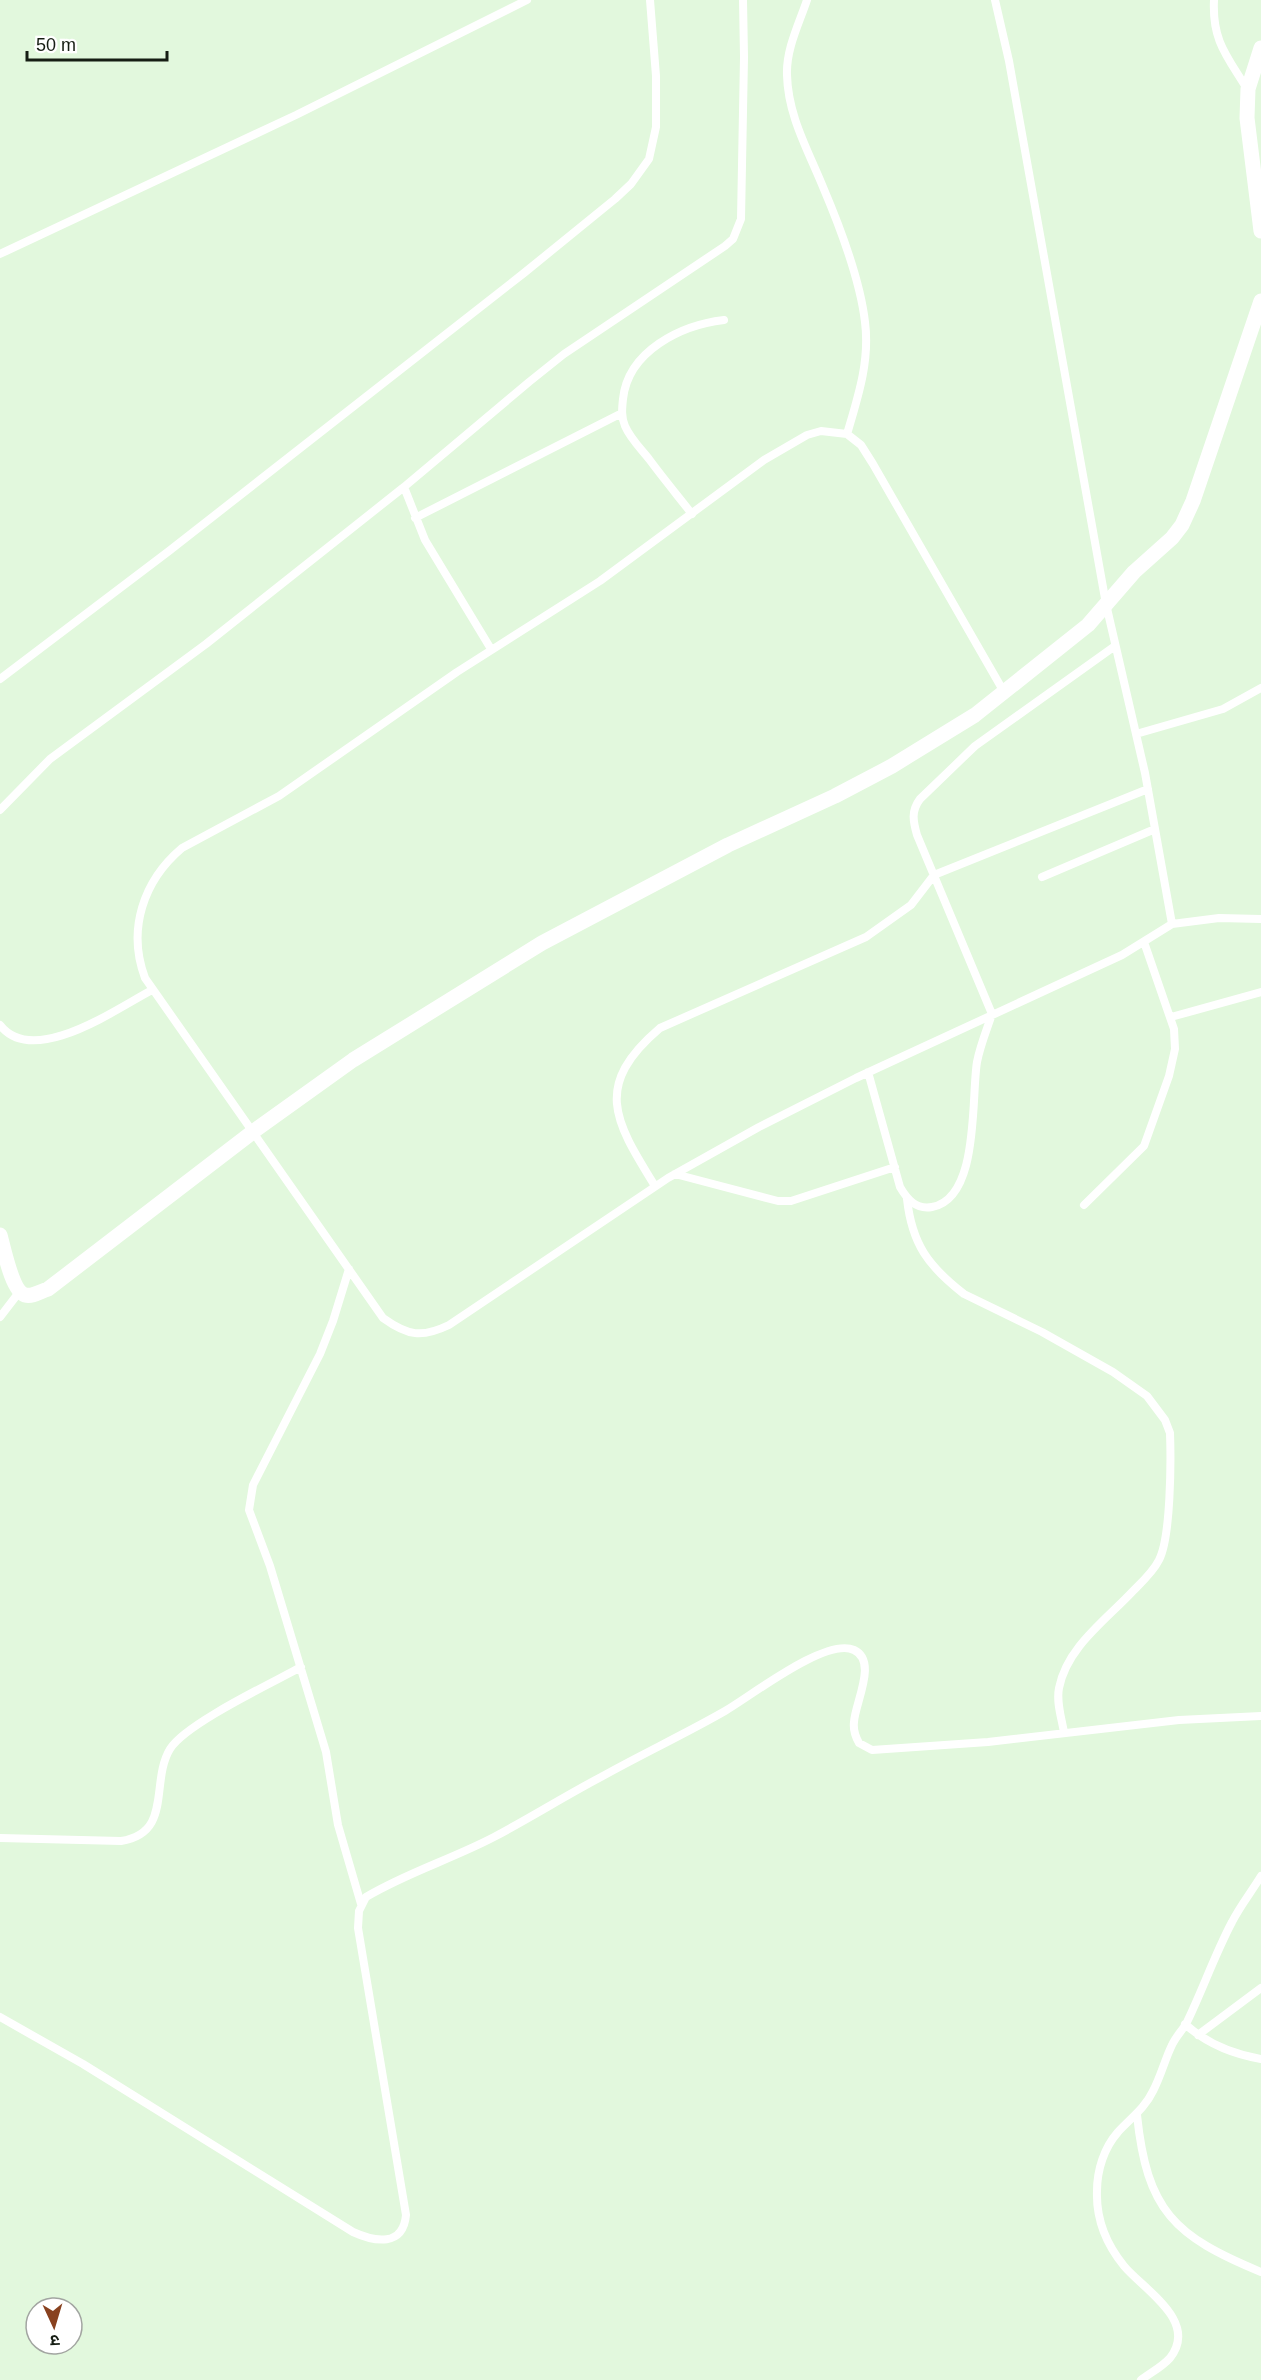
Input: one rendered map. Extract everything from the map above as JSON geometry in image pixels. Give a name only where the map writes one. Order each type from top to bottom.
[{"type":"street","points":[[1261,48],[1248,89],[1247,118],[1261,231]]},
{"type":"street","points":[[0,1235],[15,1284],[20,1291],[31,1295],[60,1281],[254,1131],[353,1060],[542,943],[728,845],[835,796],[892,766],[975,715],[1088,625],[1134,572],[1172,538],[1182,525],[1197,490],[1261,301]]},
{"type":"lane","points":[[0,254],[296,115],[527,0]]},
{"type":"lane","points":[[0,679],[169,551],[524,273],[631,184],[649,159],[656,127],[656,76],[650,0]]},
{"type":"lane","points":[[0,810],[50,759],[206,644],[404,487],[564,354],[686,274],[733,238],[741,219],[743,0]]},
{"type":"lane","points":[[807,0],[790,51],[787,73],[789,99],[795,124],[824,189],[845,246],[866,322],[866,359],[847,434]]},
{"type":"lane","points":[[995,0],[1106,604],[1148,789],[1172,924]]},
{"type":"lane","points":[[1214,0],[1218,39],[1248,89]]},
{"type":"lane","points":[[692,514],[629,434],[622,413],[626,381],[633,368],[643,357],[682,330],[698,324],[724,320]]},
{"type":"lane","points":[[415,518],[622,413]]},
{"type":"lane","points":[[1004,692],[861,445],[847,434],[821,431],[795,441],[764,460],[600,581],[491,649],[279,796],[182,848],[170,858],[146,897],[138,919],[138,958],[152,990],[254,1131],[383,1318],[396,1327],[414,1334],[432,1333],[449,1325],[655,1186],[759,1127],[868,1072],[1122,955],[1172,924],[1219,918],[1261,920]]},
{"type":"lane","points":[[404,487],[425,540],[491,649]]},
{"type":"lane","points":[[907,1199],[922,1207],[938,1205],[947,1200],[960,1180],[970,1150],[978,1058],[992,1014],[914,824],[914,806],[975,746],[1115,646]]},
{"type":"lane","points":[[1136,735],[1223,709],[1261,688]]},
{"type":"lane","points":[[655,1186],[626,1138],[616,1105],[619,1078],[644,1041],[660,1028],[675,1019],[866,937],[911,905],[934,875],[1148,789]]},
{"type":"lane","points":[[1042,877],[1155,830]]},
{"type":"lane","points":[[1084,1205],[1139,1152],[1148,1139],[1169,1077],[1175,1049],[1174,1029],[1143,942]]},
{"type":"lane","points":[[0,1025],[14,1038],[44,1040],[80,1029],[152,990]]},
{"type":"lane","points":[[1171,1017],[1261,992]]},
{"type":"lane","points":[[868,1072],[900,1187],[907,1199],[910,1224],[915,1239],[929,1260],[964,1294],[1042,1332],[1113,1372],[1147,1396],[1165,1420],[1170,1433],[1166,1529],[1162,1553],[1148,1575],[1084,1641],[1072,1658],[1059,1688],[1059,1707],[1064,1733]]},
{"type":"lane","points":[[675,1174],[778,1201],[791,1201],[895,1167]]},
{"type":"lane","points":[[349,1269],[328,1336],[253,1485],[249,1501],[252,1520],[270,1566],[326,1752],[338,1825],[361,1904]]},
{"type":"lane","points":[[0,1317],[20,1291]]},
{"type":"lane","points":[[0,2017],[83,2064],[353,2232],[375,2240],[393,2238],[401,2232],[406,2215],[357,1920],[361,1904],[374,1892],[493,1838],[601,1776],[726,1710],[791,1668],[829,1650],[848,1648],[855,1650],[864,1662],[864,1683],[855,1714],[854,1729],[859,1743],[864,1748],[880,1750],[1179,1720],[1261,1716]]},
{"type":"lane","points":[[0,1838],[131,1840],[148,1828],[156,1811],[164,1759],[181,1736],[301,1667]]},
{"type":"lane","points":[[1141,2380],[1170,2357],[1177,2340],[1177,2331],[1175,2321],[1167,2309],[1137,2280],[1111,2248],[1099,2218],[1097,2188],[1105,2151],[1117,2133],[1137,2115],[1155,2089],[1172,2045],[1185,2024],[1232,1921],[1261,1876]]},
{"type":"lane","points":[[1198,2036],[1261,1988]]},
{"type":"lane","points":[[1185,2024],[1198,2036],[1219,2047],[1261,2059]]},
{"type":"lane","points":[[1137,2115],[1146,2172],[1154,2195],[1166,2212],[1181,2228],[1209,2249],[1261,2272]]}]
